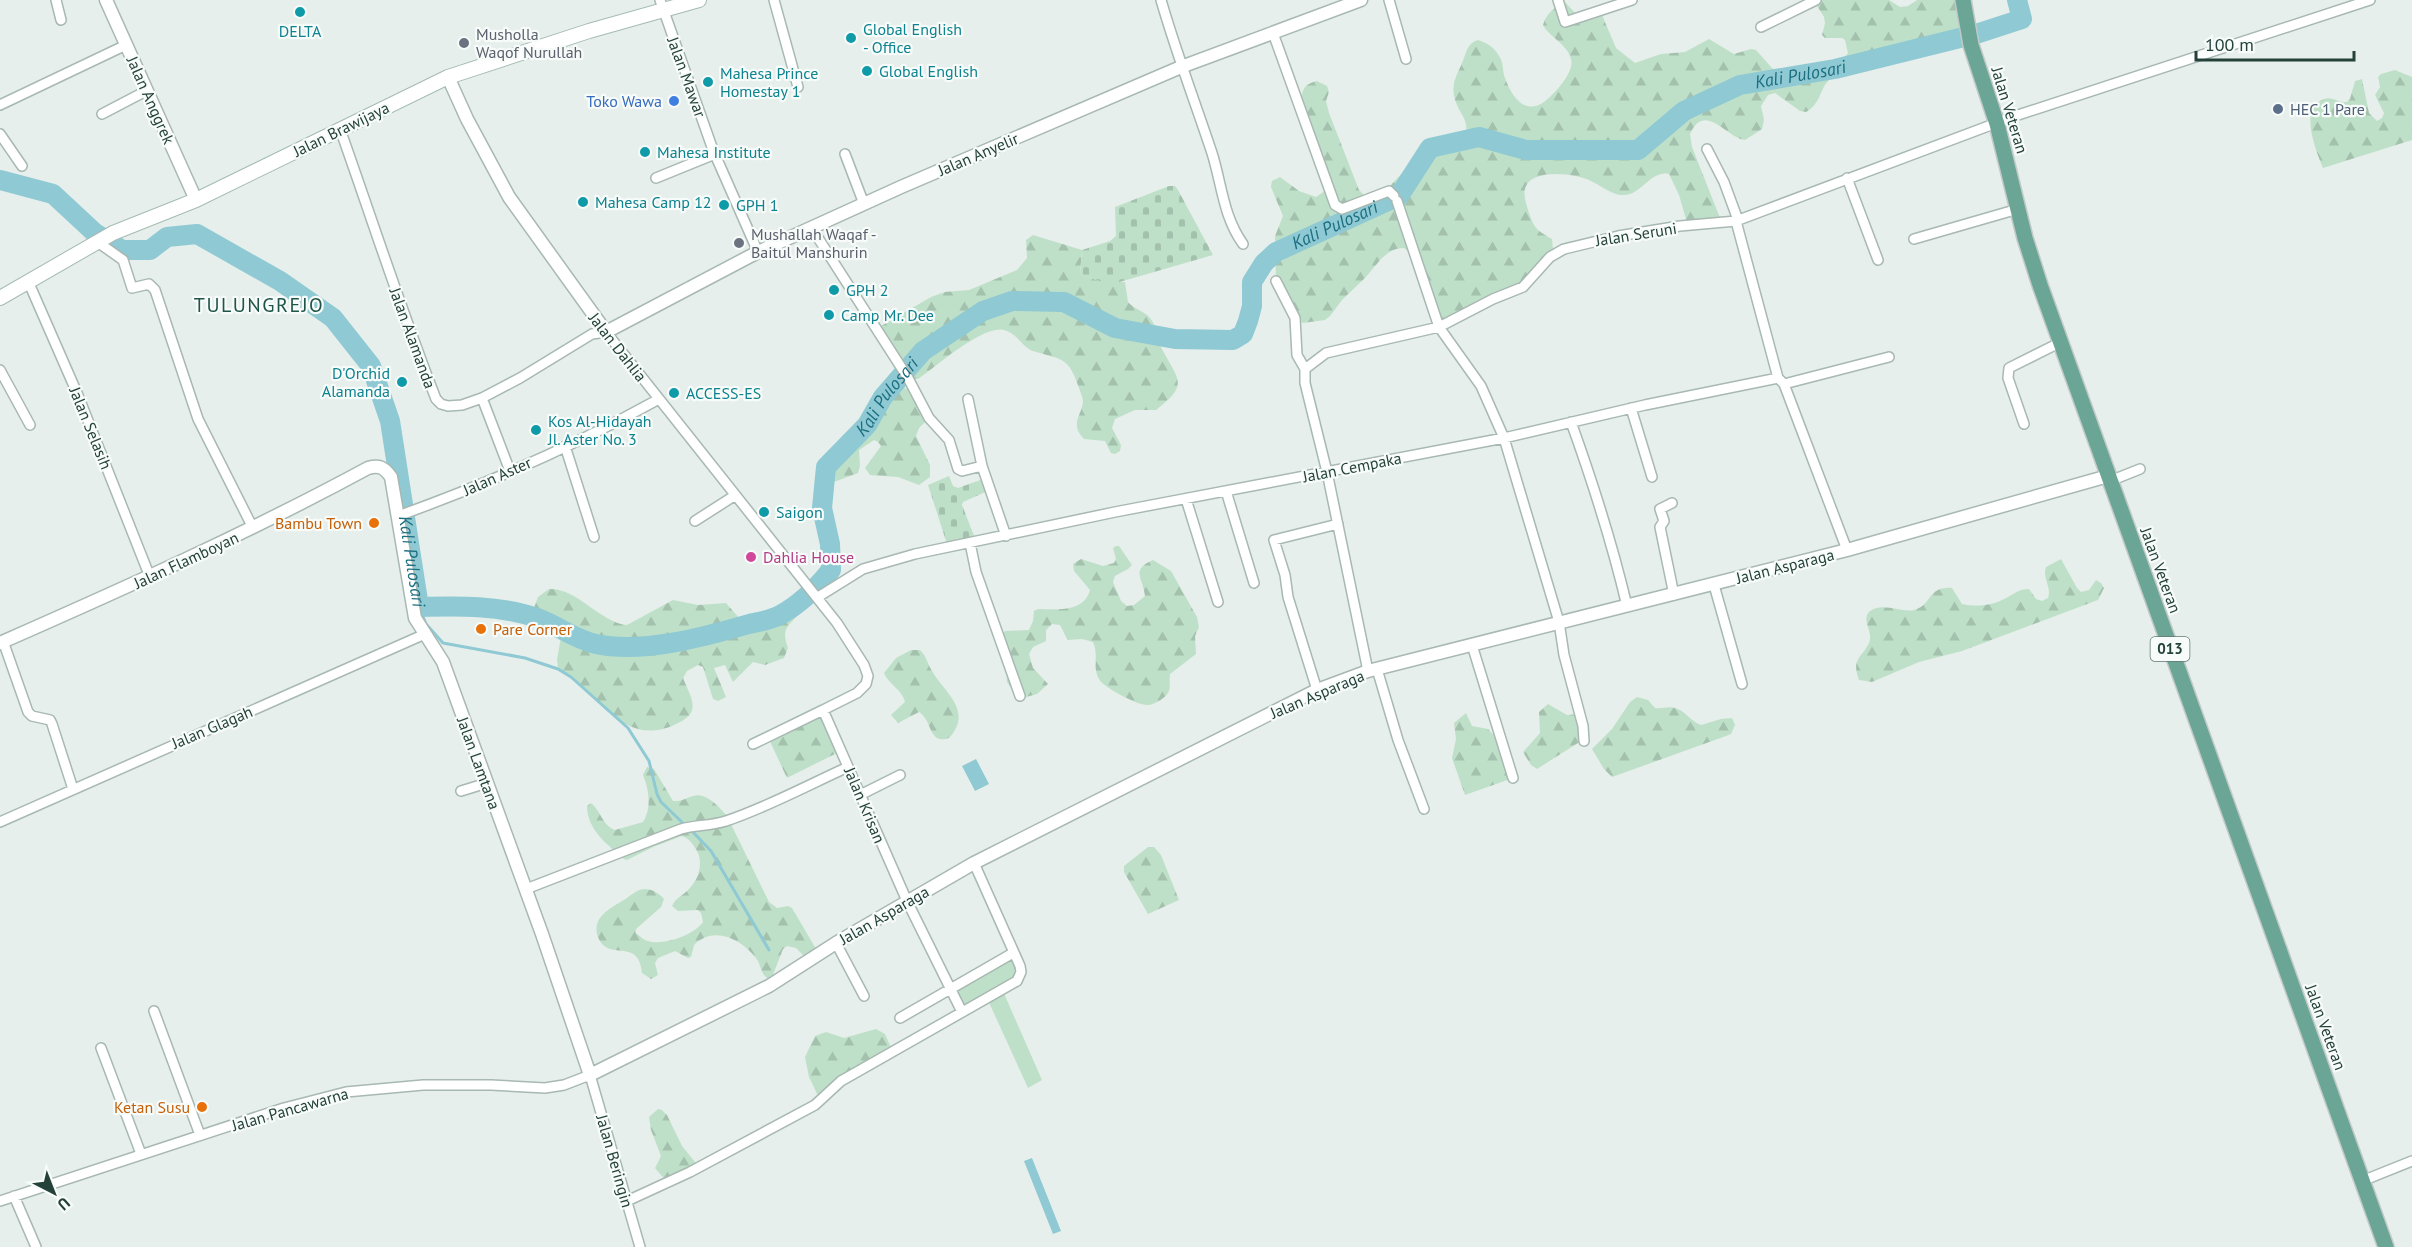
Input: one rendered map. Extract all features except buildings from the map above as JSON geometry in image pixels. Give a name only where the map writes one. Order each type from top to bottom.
[{"type":"main road","name":"Jalan Brawijaya","points":[[0,298],[113,233],[196,200],[448,77],[662,5],[699,0]]},
{"type":"main road","name":"Jalan Veteran","points":[[1963,0],[1971,45],[1997,124],[2031,260],[2386,1247]]},
{"type":"street","points":[[56,0],[61,20]]},
{"type":"street","name":"Jalan Anggrek","points":[[106,0],[196,200]]},
{"type":"street","points":[[774,0],[798,87]]},
{"type":"street","points":[[1161,0],[1181,67],[1213,156],[1226,213],[1243,244]]},
{"type":"street","name":"Jalan Anyelir","points":[[606,332],[758,252],[864,204],[1181,67],[1361,0]]},
{"type":"street","points":[[1389,0],[1406,59]]},
{"type":"street","points":[[1558,0],[1564,22],[1615,3],[1632,0]]},
{"type":"street","points":[[1761,27],[1816,0]]},
{"type":"street","name":"Jalan Seruni","points":[[1305,369],[1326,353],[1439,327],[1493,299],[1523,287],[1550,256],[1564,249],[1628,234],[1737,221],[2015,116],[2370,0]]},
{"type":"street","name":"Jalan Mawar","points":[[662,5],[715,154],[758,252]]},
{"type":"street","points":[[1272,33],[1335,205],[1342,208],[1350,207],[1389,191],[1395,199],[1439,327],[1481,386],[1504,438],[1559,622],[1564,655],[1583,726],[1584,741]]},
{"type":"street","points":[[0,105],[126,45]]},
{"type":"street","name":"Jalan Dahlia","points":[[448,77],[467,119],[509,197],[606,332],[734,496],[812,591]]},
{"type":"street","points":[[102,114],[146,91]]},
{"type":"street","name":"Jalan Alamanda","points":[[340,129],[402,313],[436,399],[441,404],[462,405],[482,398],[520,378],[592,334],[606,332]]},
{"type":"street","points":[[0,134],[21,166]]},
{"type":"street","points":[[1707,149],[1725,182],[1781,381],[1847,550]]},
{"type":"street","points":[[656,178],[715,154]]},
{"type":"street","points":[[844,154],[864,204]]},
{"type":"street","points":[[1847,178],[1878,260]]},
{"type":"street","points":[[1914,239],[2018,209]]},
{"type":"street","points":[[812,227],[908,378],[929,418],[949,440],[958,469],[962,471],[982,466]]},
{"type":"street","points":[[97,241],[123,260],[132,288],[149,284],[155,290],[198,419],[253,528]]},
{"type":"street","points":[[1276,280],[1295,318],[1297,355],[1305,369],[1305,383],[1372,670],[1424,809]]},
{"type":"street","name":"Jalan Selasih","points":[[28,281],[77,393],[150,577]]},
{"type":"street","points":[[2024,424],[2008,378],[2008,368],[2060,343]]},
{"type":"street","name":"Jalan Cempaka","points":[[812,591],[872,566],[915,554],[1504,438],[1631,408],[1781,381],[1889,357]]},
{"type":"street","points":[[0,370],[30,425]]},
{"type":"street","points":[[482,398],[510,471]]},
{"type":"street","name":"Jalan Aster","points":[[398,516],[510,471],[609,427],[659,399]]},
{"type":"street","points":[[968,399],[982,466],[1006,536]]},
{"type":"street","points":[[1631,408],[1652,477]]},
{"type":"street","points":[[1571,422],[1595,487],[1613,546],[1627,606]]},
{"type":"street","points":[[565,446],[594,537]]},
{"type":"street","name":"Jalan Lamtana","points":[[368,468],[378,466],[386,469],[391,477],[415,618],[443,662],[526,889],[590,1075]]},
{"type":"street","name":"Jalan Flamboyan","points":[[2,642],[150,577],[253,528],[368,468]]},
{"type":"street","points":[[2109,478],[2140,469]]},
{"type":"street","name":"Jalan Asparaga","points":[[590,1075],[769,986],[836,943],[974,863],[1317,690],[1372,670],[1714,585],[2109,478]]},
{"type":"street","points":[[1226,491],[1254,583]]},
{"type":"street","points":[[695,521],[734,496]]},
{"type":"street","points":[[1186,499],[1218,602]]},
{"type":"street","points":[[1672,503],[1660,509],[1664,521],[1660,527],[1674,595]]},
{"type":"street","points":[[1317,690],[1288,597],[1285,575],[1274,540],[1338,524]]},
{"type":"street","points":[[970,543],[976,572],[1020,696]]},
{"type":"street","points":[[1714,585],[1742,684]]},
{"type":"street","points":[[753,744],[857,693],[866,684],[868,676],[864,665],[812,591]]},
{"type":"street","name":"Jalan Glagah","points":[[0,822],[425,634]]},
{"type":"street","points":[[2,642],[28,712],[32,716],[50,720],[52,724],[73,789]]},
{"type":"street","points":[[1472,645],[1513,778]]},
{"type":"street","name":"Jalan Krisan","points":[[823,710],[907,901],[962,1011]]},
{"type":"street","points":[[526,889],[681,829],[693,826],[703,827],[726,821],[848,767]]},
{"type":"street","points":[[860,795],[900,775]]},
{"type":"street","points":[[461,791],[487,783]]},
{"type":"street","points":[[627,1201],[690,1172],[815,1105],[841,1082],[1017,981],[1021,972],[974,863]]},
{"type":"street","points":[[836,943],[864,996]]},
{"type":"street","points":[[900,1018],[1013,953]]},
{"type":"street","points":[[154,1011],[200,1135]]},
{"type":"street","points":[[101,1048],[141,1154]]},
{"type":"street","name":"Jalan Pancawarna","points":[[0,1201],[320,1097],[364,1089],[479,1085],[545,1088],[572,1083],[590,1075]]},
{"type":"street","name":"Jalan Beringin","points":[[590,1075],[640,1247]]},
{"type":"street","points":[[2362,1181],[2412,1161]]},
{"type":"street","points":[[14,1196],[36,1247]]},
{"type":"green space","points":[[1889,0],[1900,7],[1908,6],[1917,0],[1963,0],[1969,37],[1881,57],[1830,79],[1815,105],[1806,112],[1800,111],[1775,93],[1768,95],[1761,106],[1764,120],[1762,129],[1745,140],[1709,121],[1702,121],[1696,125],[1690,134],[1692,147],[1722,223],[1688,226],[1679,195],[1669,174],[1657,175],[1637,191],[1625,195],[1611,192],[1585,178],[1557,174],[1538,177],[1526,186],[1525,200],[1533,223],[1552,239],[1553,249],[1550,257],[1530,280],[1439,327],[1414,256],[1404,248],[1400,248],[1381,259],[1325,320],[1303,323],[1295,318],[1276,281],[1275,236],[1283,216],[1271,187],[1272,181],[1280,177],[1299,191],[1316,197],[1329,188],[1332,181],[1302,97],[1304,88],[1308,84],[1317,81],[1327,86],[1329,92],[1326,101],[1329,113],[1359,190],[1365,196],[1383,193],[1430,148],[1465,140],[1465,121],[1453,90],[1467,50],[1475,41],[1484,42],[1493,48],[1502,61],[1504,75],[1515,97],[1519,102],[1530,107],[1537,106],[1552,95],[1570,70],[1570,56],[1567,50],[1543,25],[1551,11],[1565,2],[1575,13],[1602,15],[1616,48],[1635,63],[1661,54],[1685,52],[1709,39],[1734,54],[1751,49],[1756,50],[1779,74],[1788,77],[1835,69],[1848,53],[1845,40],[1825,38],[1822,35],[1824,17],[1814,1]]},
{"type":"green space","points":[[2395,70],[2412,77],[2412,140],[2323,168],[2311,130],[2310,120],[2316,104],[2327,98],[2347,102],[2355,81],[2362,79],[2369,113],[2377,121],[2384,113],[2375,95],[2380,87],[2378,77]]},
{"type":"green space","points":[[1169,186],[1175,186],[1178,190],[1213,255],[1116,283],[1102,282],[1080,274],[1082,250],[1110,241],[1116,236],[1115,207]]},
{"type":"green space","points":[[1033,235],[1082,250],[1080,274],[1102,282],[1125,282],[1128,302],[1152,321],[1162,349],[1176,375],[1178,381],[1174,394],[1156,410],[1135,410],[1115,419],[1112,428],[1121,445],[1120,451],[1115,454],[1111,453],[1105,441],[1084,439],[1077,428],[1083,400],[1075,377],[1067,364],[1057,358],[1029,349],[1009,332],[995,330],[972,340],[918,379],[908,378],[876,329],[931,297],[945,292],[969,290],[1017,270],[1027,258],[1026,240]]},
{"type":"green space","points":[[892,386],[909,389],[929,418],[919,428],[916,436],[930,465],[930,477],[919,485],[898,477],[870,475],[865,468],[881,446],[874,440],[859,450],[858,473],[834,482],[828,481],[825,478],[826,467],[867,425]]},
{"type":"green space","points":[[949,476],[953,486],[958,488],[986,478],[990,490],[963,502],[962,505],[976,541],[948,547],[928,485]]},
{"type":"green space","points":[[1119,546],[1132,565],[1115,576],[1113,582],[1121,601],[1127,606],[1134,605],[1145,596],[1140,575],[1142,567],[1153,560],[1171,571],[1197,617],[1199,627],[1195,636],[1196,654],[1170,674],[1169,691],[1164,697],[1153,704],[1144,705],[1130,700],[1102,683],[1097,675],[1093,642],[1082,639],[1068,640],[1060,625],[1052,624],[1046,630],[1046,641],[1033,647],[1029,654],[1033,668],[1048,684],[1037,694],[1019,699],[1007,682],[1006,664],[996,643],[1005,631],[1029,630],[1034,611],[1038,609],[1061,609],[1082,603],[1090,590],[1074,571],[1073,564],[1081,559],[1103,566],[1114,563],[1116,559],[1113,548]]},
{"type":"green space","points":[[2061,559],[2081,592],[2089,590],[2096,580],[2101,583],[2104,588],[2098,600],[1962,651],[1919,662],[1872,682],[1859,680],[1856,667],[1858,659],[1870,639],[1866,619],[1869,612],[1874,609],[1885,607],[1914,610],[1924,605],[1938,590],[1944,588],[1952,588],[1962,604],[1968,605],[1990,604],[2029,589],[2036,599],[2042,601],[2048,598],[2049,594],[2045,575],[2046,567]]},
{"type":"green space","points":[[549,589],[569,594],[607,618],[627,625],[673,600],[698,605],[726,603],[739,618],[744,620],[755,619],[791,602],[802,604],[803,608],[786,630],[788,648],[784,658],[765,665],[753,662],[733,682],[725,665],[714,668],[726,697],[718,701],[713,699],[703,667],[698,665],[687,671],[683,678],[692,703],[691,713],[687,718],[661,729],[644,730],[629,726],[614,717],[558,669],[557,660],[562,631],[531,616],[538,597]]},
{"type":"green space","points":[[911,650],[920,650],[958,710],[959,719],[949,738],[937,738],[919,712],[898,723],[891,715],[905,702],[884,673],[896,658]]},
{"type":"green space","points":[[1637,697],[1648,700],[1655,708],[1679,709],[1701,725],[1732,718],[1735,725],[1731,734],[1612,777],[1604,769],[1592,749],[1612,729],[1630,702]]},
{"type":"green space","points":[[1548,704],[1567,715],[1580,714],[1581,741],[1537,769],[1531,765],[1523,752],[1540,733],[1539,712]]},
{"type":"green space","points":[[823,710],[841,751],[787,778],[768,737]]},
{"type":"green space","points":[[1466,713],[1472,726],[1488,729],[1498,740],[1513,778],[1465,795],[1452,758],[1456,739],[1454,723]]},
{"type":"green space","points":[[647,767],[654,769],[673,801],[698,795],[703,796],[724,812],[769,902],[777,908],[788,906],[792,908],[819,954],[805,957],[796,948],[787,946],[783,949],[771,980],[765,976],[756,958],[743,945],[727,937],[710,936],[694,945],[691,957],[688,958],[675,951],[658,958],[655,963],[658,975],[651,979],[642,973],[640,962],[635,955],[609,948],[603,944],[598,937],[599,919],[608,910],[641,890],[653,891],[664,899],[661,907],[636,929],[636,933],[645,940],[670,941],[693,931],[703,922],[698,910],[678,911],[672,906],[692,885],[699,872],[698,853],[690,841],[682,836],[627,860],[594,830],[588,815],[587,806],[591,803],[607,825],[615,830],[643,822],[649,805],[643,775]]},
{"type":"green space","points":[[1148,847],[1154,847],[1161,855],[1179,900],[1148,914],[1124,872],[1124,866]]},
{"type":"green space","points":[[1013,953],[1021,972],[1002,989],[1042,1080],[1028,1088],[987,998],[962,1012],[951,989]]},
{"type":"green space","points":[[876,1029],[885,1034],[893,1052],[841,1081],[820,1100],[809,1077],[805,1057],[815,1036],[826,1032],[844,1038]]},
{"type":"green space","points":[[658,1109],[667,1115],[682,1146],[699,1167],[667,1182],[655,1168],[661,1156],[651,1130],[649,1117]]},
{"type":"water","points":[[976,759],[989,784],[975,791],[962,766]]},
{"type":"water","points":[[1032,1158],[1061,1231],[1053,1234],[1024,1161]]},
{"type":"waterway","name":"Kali Pulosari","points":[[0,180],[53,194],[95,233],[122,250],[150,250],[167,237],[197,234],[280,281],[333,318],[371,366],[390,421],[419,607],[464,607],[508,611],[537,618],[580,639],[596,644],[633,647],[693,639],[773,618],[794,606],[814,589],[831,570],[830,544],[822,508],[826,467],[867,425],[883,397],[923,351],[983,311],[1012,301],[1064,302],[1115,328],[1175,339],[1233,340],[1243,334],[1252,306],[1252,282],[1264,263],[1276,252],[1399,196],[1430,148],[1479,137],[1526,150],[1638,150],[1684,111],[1740,85],[1835,69],[1976,34],[2022,19],[2017,0]]},
{"type":"waterway","points":[[419,607],[426,624],[443,643],[525,658],[558,669],[571,677],[628,728],[649,761],[661,802],[686,826]]},
{"type":"waterway","points":[[691,830],[711,851],[769,950]]},
{"type":"place","name":"DELTA","points":[[300,12]]},
{"type":"place","name":"Global English - Office","points":[[851,38]]},
{"type":"place","name":"Musholla Waqof Nurullah","points":[[464,43]]},
{"type":"place","name":"Global English","points":[[867,71]]},
{"type":"place","name":"Mahesa Prince Homestay 1","points":[[708,82]]},
{"type":"place","name":"Toko Wawa","points":[[674,101]]},
{"type":"place","name":"HEC 1 Pare","points":[[2278,109]]},
{"type":"place","name":"Mahesa Institute","points":[[645,152]]},
{"type":"place","name":"Mahesa Camp 12","points":[[583,202]]},
{"type":"place","name":"GPH 1","points":[[724,205]]},
{"type":"place","name":"Mushallah Waqaf - Baitul Manshurin","points":[[739,243]]},
{"type":"place","name":"GPH 2","points":[[834,290]]},
{"type":"place","name":"Camp Mr. Dee","points":[[829,315]]},
{"type":"place","name":"D'Orchid Alamanda","points":[[402,382]]},
{"type":"place","name":"ACCESS-ES","points":[[674,393]]},
{"type":"place","name":"Kos Al-Hidayah Jl. Aster No. 3","points":[[536,430]]},
{"type":"place","name":"Saigon","points":[[764,512]]},
{"type":"place","name":"Bambu Town","points":[[374,523]]},
{"type":"place","name":"Dahlia House","points":[[751,557]]},
{"type":"place","name":"Pare Corner","points":[[481,629]]},
{"type":"place","name":"Ketan Susu","points":[[202,1107]]},
{"type":"district","name":"TULUNGREJO","points":[[259,305]]}]
